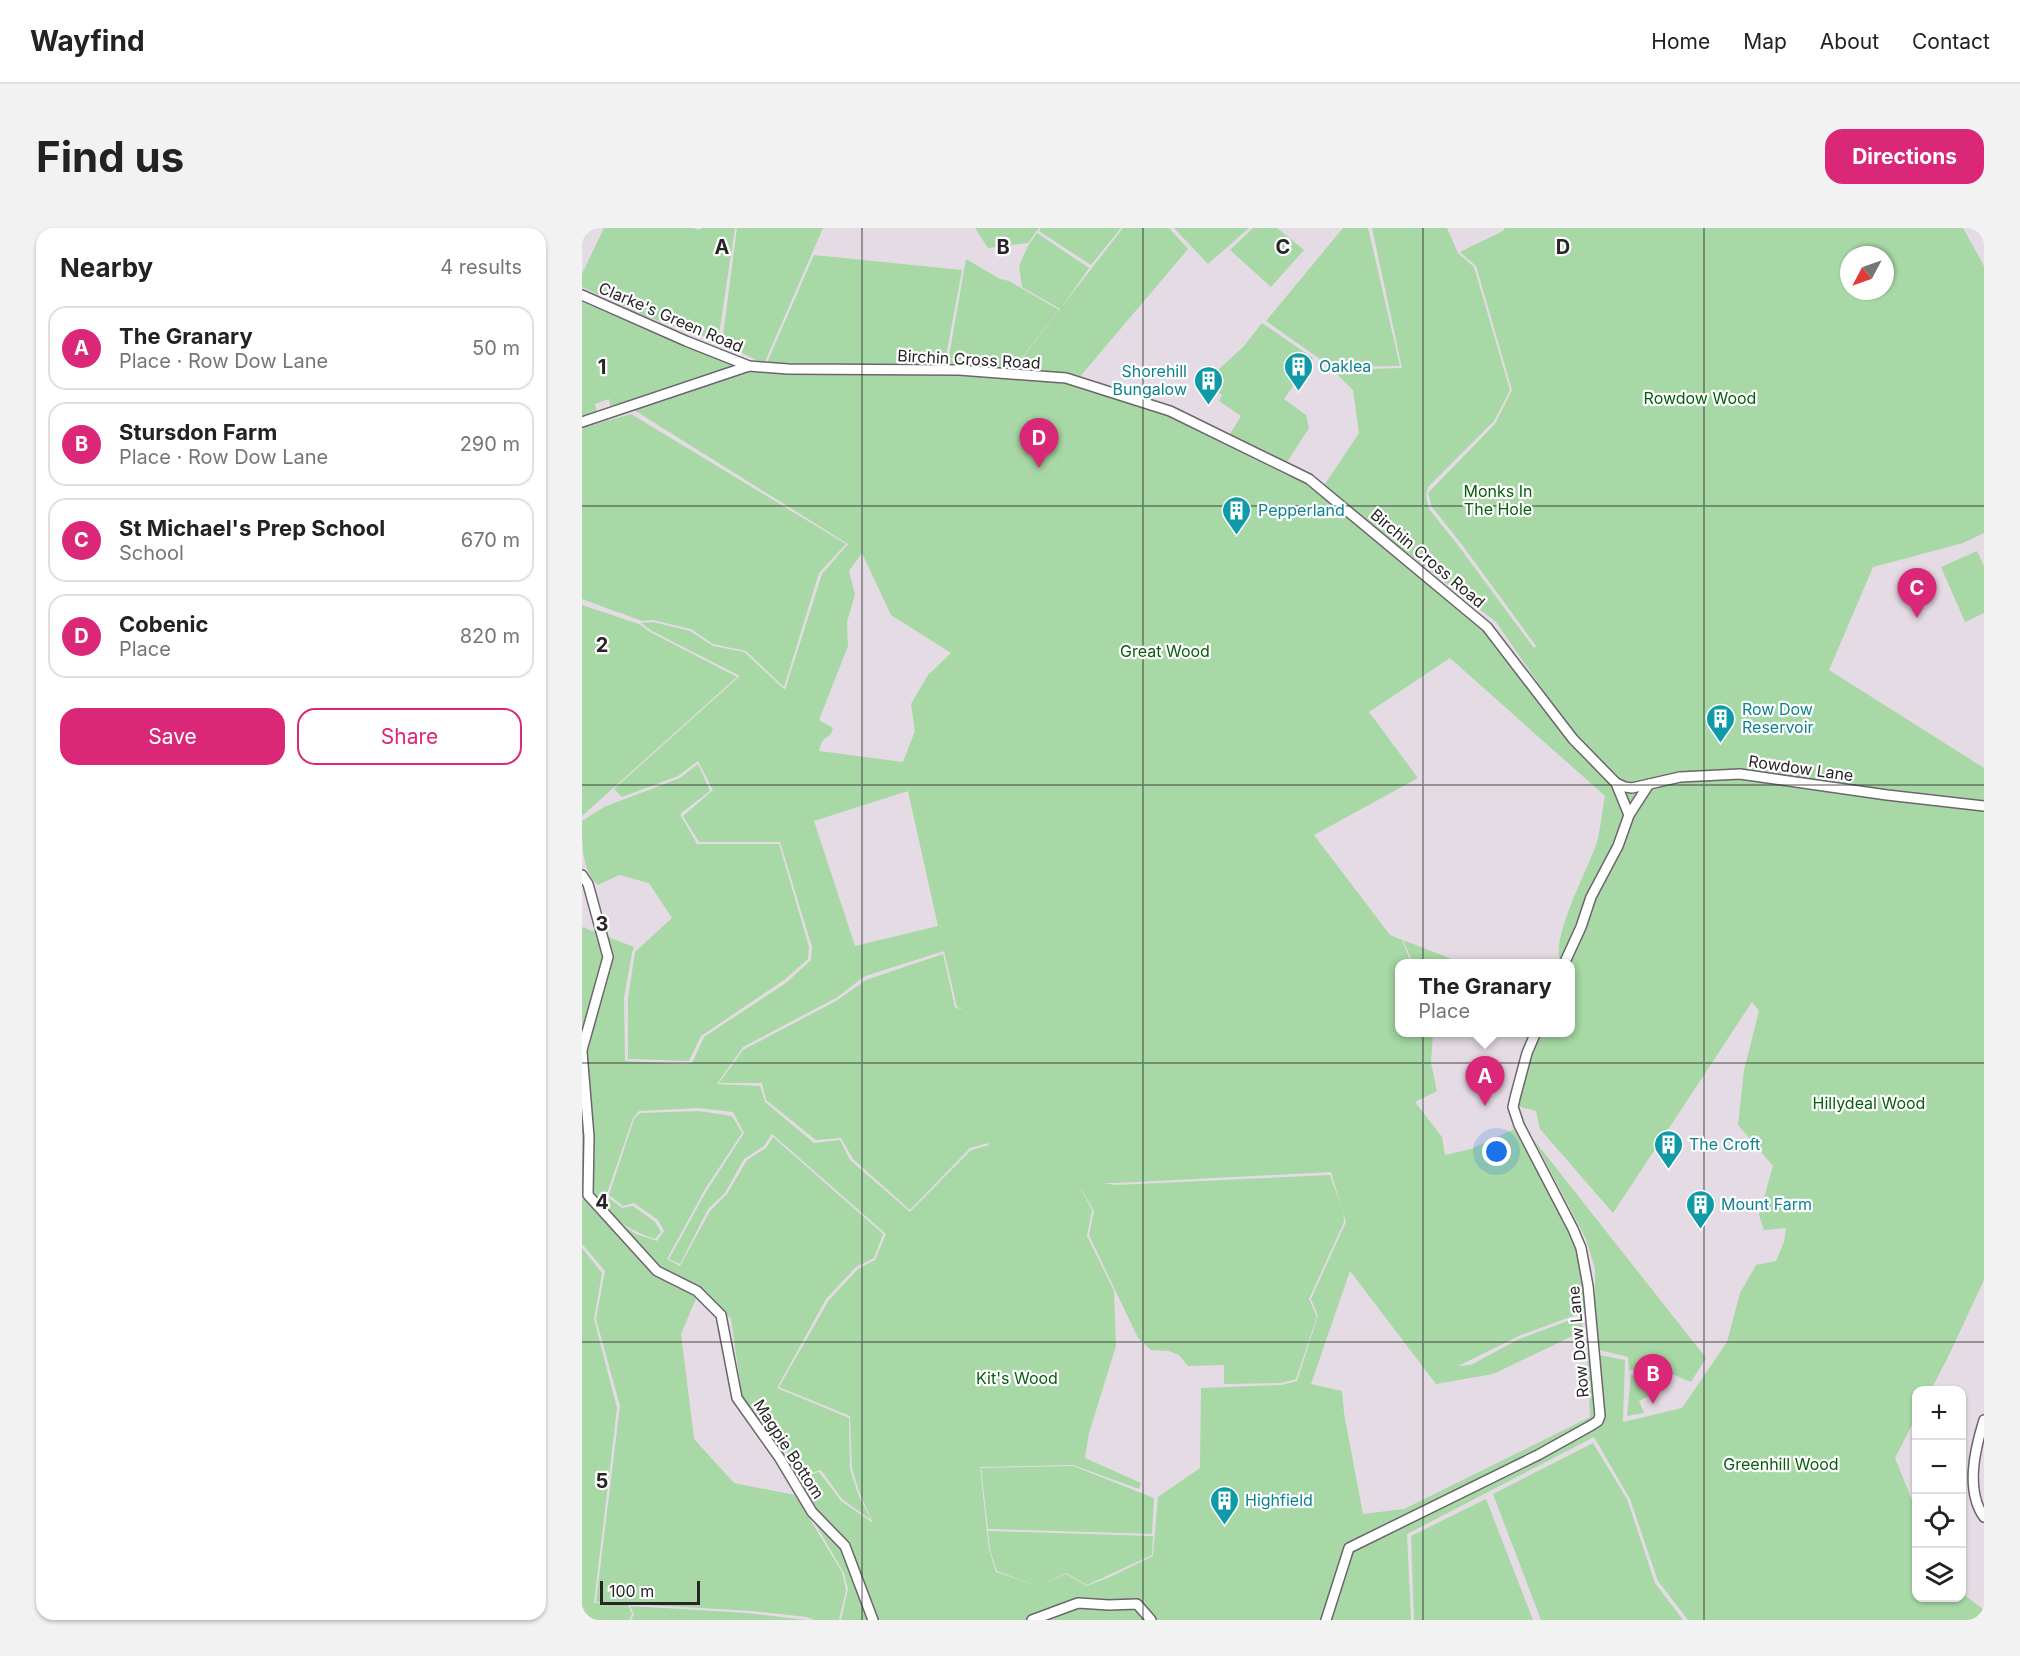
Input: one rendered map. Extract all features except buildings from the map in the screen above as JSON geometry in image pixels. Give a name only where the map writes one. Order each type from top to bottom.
[{"type":"street","name":"Clarke's Green Road","points":[[582,295],[686,342],[749,366]]},
{"type":"street","points":[[582,422],[749,366]]},
{"type":"street","name":"Birchin Cross Road","points":[[749,366],[788,369],[958,370],[1066,378],[1170,411],[1253,450],[1309,479],[1487,627],[1573,739],[1616,783]]},
{"type":"street","name":"Rowdow Lane","points":[[1616,783],[1632,788],[1680,777],[1740,774],[1984,806]]},
{"type":"street","points":[[1616,783],[1629,815]]},
{"type":"street","points":[[1566,959],[1581,927],[1591,897],[1618,846],[1629,815],[1649,784]]},
{"type":"street","name":"Magpie Bottom","points":[[582,875],[588,884],[608,957],[582,1051],[589,1137],[588,1195],[657,1271],[697,1291],[721,1315],[737,1398],[779,1457],[812,1512],[845,1546],[873,1620]]},
{"type":"street","name":"Row Dow Lane","points":[[1326,1620],[1348,1548],[1538,1455],[1592,1425],[1598,1421],[1600,1416],[1588,1287],[1581,1248],[1519,1125],[1514,1107],[1527,1053],[1534,1037]]},
{"type":"street","points":[[1984,1420],[1978,1439],[1974,1473],[1976,1500],[1984,1517]]},
{"type":"street","points":[[1032,1620],[1078,1603],[1137,1604],[1151,1620]]},
{"type":"green space","points":[[604,228],[693,228],[699,230],[702,228],[735,228],[718,341],[645,316],[582,287],[582,274]]},
{"type":"green space","points":[[737,228],[823,228],[764,364],[722,343]]},
{"type":"green space","points":[[975,228],[1039,228],[1028,243],[988,248]]},
{"type":"green space","points":[[1041,228],[1121,228],[1091,265],[1039,231]]},
{"type":"green space","points":[[1123,228],[1169,228],[1188,249],[1078,379],[1011,373],[1060,309],[1022,287],[1019,266],[1037,233],[1089,268],[1061,308]]},
{"type":"green space","points":[[1174,228],[1249,228],[1208,264]]},
{"type":"green space","points":[[1253,228],[1277,228],[1304,250],[1271,287],[1230,250]]},
{"type":"green space","points":[[1343,228],[1368,228],[1400,366],[1331,367],[1266,321]]},
{"type":"green space","points":[[1372,228],[1447,228],[1458,253],[1474,267],[1510,390],[1494,421],[1428,487],[1426,495],[1429,509],[1534,648],[1536,646],[1432,507],[1428,493],[1495,424],[1512,390],[1476,266],[1460,252],[1505,228],[1963,228],[1984,266],[1984,533],[1963,543],[1873,567],[1829,670],[1984,768],[1984,1280],[1933,1386],[1912,1386],[1912,1425],[1895,1458],[1912,1500],[1912,1602],[1966,1602],[1966,1596],[1984,1610],[1984,1620],[1688,1620],[1658,1581],[1630,1499],[1594,1437],[1407,1534],[1411,1620],[841,1620],[848,1589],[844,1573],[788,1477],[789,1461],[807,1476],[819,1472],[841,1501],[873,1523],[852,1469],[850,1416],[779,1387],[829,1300],[858,1269],[875,1260],[886,1234],[772,1134],[764,1146],[744,1159],[725,1193],[708,1209],[680,1264],[669,1259],[706,1192],[744,1133],[733,1112],[698,1108],[639,1111],[633,1118],[606,1196],[622,1208],[633,1206],[655,1222],[661,1232],[655,1239],[619,1221],[591,1193],[582,1198],[582,927],[634,947],[624,998],[625,1061],[692,1063],[704,1037],[786,983],[811,960],[812,947],[780,842],[699,842],[683,816],[713,790],[698,761],[678,776],[622,797],[614,789],[740,676],[652,631],[641,623],[653,622],[690,631],[713,646],[744,652],[785,690],[822,574],[848,544],[634,410],[749,372],[958,373],[1065,380],[1169,414],[1304,480],[1489,624],[1572,732],[1496,622],[1323,487],[1359,433],[1353,390],[1333,370],[1402,368]],"holes":[[[862,553],[891,615],[951,653],[928,675],[911,704],[915,731],[903,762],[819,751],[822,741],[831,734],[833,728],[819,720],[848,646],[847,622],[855,594],[849,571]],[[1450,658],[1605,796],[1597,842],[1560,938],[1560,959],[1575,959],[1575,1037],[1539,1037],[1524,1078],[1518,1106],[1536,1111],[1540,1129],[1613,1213],[1752,1002],[1759,1011],[1744,1070],[1738,1125],[1773,1166],[1759,1215],[1764,1230],[1786,1228],[1784,1242],[1776,1261],[1756,1265],[1740,1293],[1727,1342],[1682,1408],[1623,1422],[1625,1360],[1587,1353],[1590,1417],[1404,1509],[1363,1514],[1342,1391],[1311,1384],[1350,1271],[1436,1384],[1493,1374],[1583,1331],[1581,1316],[1519,1339],[1471,1365],[1458,1366],[1521,1335],[1586,1311],[1580,1248],[1514,1129],[1471,1149],[1445,1155],[1442,1137],[1415,1102],[1437,1091],[1431,1063],[1433,1037],[1395,1037],[1395,959],[1409,959],[1402,940],[1390,935],[1314,835],[1418,778],[1369,712]],[[908,791],[938,926],[855,946],[814,821]],[[944,951],[957,1007],[963,1009],[955,1008],[943,954],[866,980],[836,1001],[743,1050],[719,1083],[762,1083],[766,1100],[816,1140],[841,1138],[853,1159],[910,1210],[970,1148],[988,1143],[989,1145],[971,1150],[910,1212],[850,1160],[840,1140],[814,1143],[765,1102],[760,1086],[717,1084],[743,1047],[836,998],[865,976]],[[1331,1172],[1341,1206],[1330,1175],[1116,1185],[1103,1183]],[[1076,1180],[1094,1211],[1089,1235],[1138,1338],[1151,1350],[1169,1351],[1179,1355],[1188,1366],[1224,1365],[1224,1384],[1281,1383],[1296,1379],[1317,1317],[1309,1299],[1344,1222],[1343,1212],[1346,1222],[1311,1299],[1318,1316],[1297,1381],[1282,1385],[1201,1388],[1200,1468],[1158,1497],[1153,1556],[1087,1586],[1066,1574],[1041,1585],[1066,1573],[1087,1585],[1152,1555],[1153,1536],[988,1531],[990,1551],[997,1571],[1038,1586],[996,1572],[989,1550],[980,1467],[1073,1465],[1139,1489],[1141,1483],[1085,1458],[1089,1433],[1116,1346],[1114,1291],[1087,1236],[1092,1210]]]},
{"type":"green space","points":[[814,255],[962,270],[944,367],[766,365]]},
{"type":"green space","points":[[966,259],[1059,310],[1010,373],[947,368]]},
{"type":"green space","points":[[582,302],[733,366],[611,409],[609,399],[595,404],[597,413],[582,418]]},
{"type":"green space","points":[[1262,323],[1313,358],[1284,399],[1306,415],[1309,428],[1287,462],[1230,434],[1241,416],[1219,401],[1222,395],[1204,383],[1244,346]]},
{"type":"green space","points":[[631,414],[846,544],[819,573],[784,687],[746,651],[713,644],[691,629],[653,620],[642,621],[582,599],[582,428]]},
{"type":"green space","points":[[1977,551],[1984,566],[1984,613],[1965,622],[1941,567]]},
{"type":"green space","points":[[582,605],[639,624],[650,632],[737,677],[582,816]]},
{"type":"green space","points":[[698,764],[710,791],[680,814],[697,844],[779,844],[809,947],[808,959],[784,980],[701,1036],[689,1061],[628,1059],[628,999],[635,952],[672,918],[649,883],[619,875],[598,885],[586,865],[582,821],[604,807],[680,778]]},
{"type":"green space","points":[[1403,940],[1452,959],[1411,959]]},
{"type":"green space","points":[[699,1111],[732,1116],[742,1133],[705,1189],[667,1259],[680,1266],[710,1211],[727,1194],[747,1160],[766,1148],[773,1137],[883,1234],[874,1258],[856,1267],[826,1299],[777,1388],[849,1418],[850,1469],[858,1494],[871,1520],[842,1499],[821,1470],[807,1474],[793,1455],[775,1448],[742,1396],[731,1319],[698,1285],[668,1274],[616,1221],[636,1234],[657,1241],[664,1231],[658,1220],[634,1203],[623,1206],[609,1195],[634,1119],[640,1113]]},
{"type":"green space","points":[[1534,1140],[1706,1358],[1691,1382],[1662,1370],[1629,1370],[1628,1357],[1599,1350],[1595,1310],[1595,1269],[1586,1239]]},
{"type":"green space","points":[[587,1197],[655,1274],[675,1287],[698,1294],[681,1334],[694,1439],[734,1483],[795,1495],[842,1572],[846,1590],[839,1620],[814,1620],[807,1617],[753,1611],[596,1602],[620,1406],[596,1319],[605,1271],[582,1244],[582,1200]]},
{"type":"green space","points":[[582,1248],[602,1273],[594,1319],[617,1408],[594,1603],[628,1605],[632,1614],[629,1620],[582,1620]]},
{"type":"green space","points":[[1631,1375],[1659,1377],[1665,1388],[1639,1401],[1644,1413],[1627,1416]]},
{"type":"green space","points":[[1593,1443],[1627,1499],[1655,1583],[1683,1620],[1541,1620],[1493,1494]]},
{"type":"green space","points":[[1073,1466],[1154,1498],[1152,1534],[988,1529],[981,1468]]},
{"type":"green space","points":[[1486,1499],[1533,1620],[1414,1620],[1411,1536]]},
{"type":"green space","points":[[630,1606],[746,1613],[806,1620],[631,1620],[634,1614]]},
{"type":"place","name":"Oaklea","points":[[1298,392]]},
{"type":"place","name":"Shorehill Bungalow","points":[[1208,406]]},
{"type":"place","name":"Cobenic","points":[[1039,468]]},
{"type":"place","name":"Pepperland","points":[[1237,536]]},
{"type":"place","name":"St Michael's Prep School","points":[[1917,618]]},
{"type":"place","name":"Row Dow Reservoir","points":[[1721,744]]},
{"type":"place","name":"The Granary","points":[[1485,1106]]},
{"type":"place","name":"The Croft","points":[[1668,1170]]},
{"type":"place","name":"Mount Farm","points":[[1700,1230]]},
{"type":"place","name":"Stursdon Farm","points":[[1653,1404]]},
{"type":"place","name":"Highfield","points":[[1224,1526]]},
{"type":"park label","name":"Rowdow Wood","points":[[1700,398]]},
{"type":"park label","name":"Monks In The Hole","points":[[1498,500]]},
{"type":"park label","name":"Great Wood","points":[[1165,651]]},
{"type":"park label","name":"Hillydeal Wood","points":[[1869,1103]]},
{"type":"park label","name":"Kit's Wood","points":[[1017,1378]]},
{"type":"park label","name":"Greenhill Wood","points":[[1781,1464]]}]
